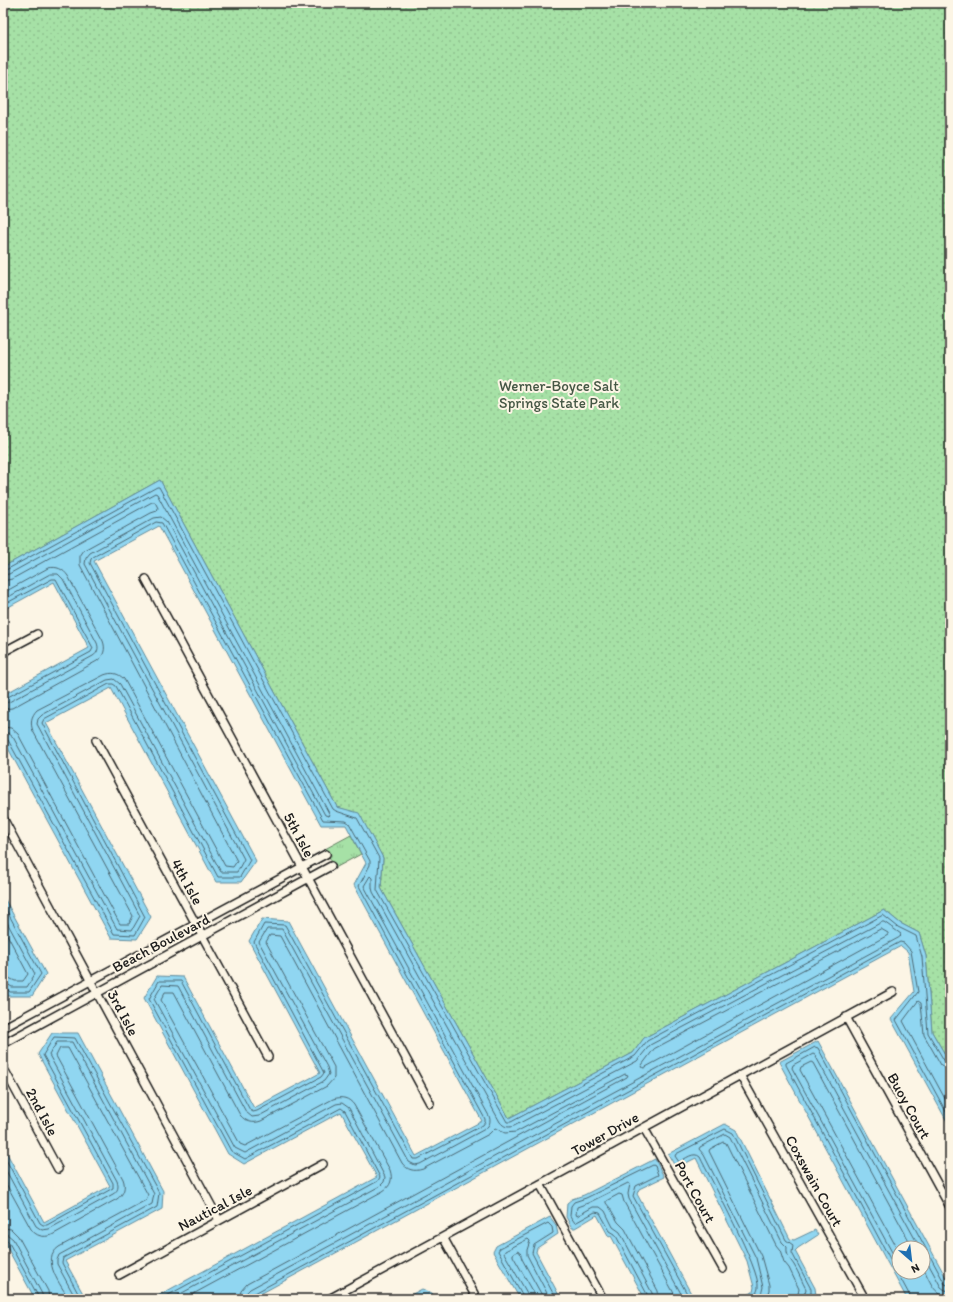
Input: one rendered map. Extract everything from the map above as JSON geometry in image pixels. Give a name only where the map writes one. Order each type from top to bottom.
[{"type":"street","name":"5th Isle","points":[[146,579],[430,1103]]},
{"type":"street","points":[[3,652],[37,634]]},
{"type":"street","name":"4th Isle","points":[[96,740],[268,1057]]},
{"type":"street","name":"3rd Isle","points":[[3,818],[219,1220]]},
{"type":"street","name":"Beach Boulevard","points":[[3,1028],[326,854]]},
{"type":"street","name":"Beach Boulevard","points":[[3,1044],[331,866]]},
{"type":"street","name":"Tower Drive","points":[[329,1299],[339,1297],[443,1237],[893,992]]},
{"type":"street","name":"Buoy Court","points":[[846,1017],[950,1207]]},
{"type":"street","name":"2nd Isle","points":[[3,1067],[58,1169]]},
{"type":"street","name":"Coxswain Court","points":[[740,1075],[865,1299]]},
{"type":"street","name":"Port Court","points":[[644,1128],[723,1269]]},
{"type":"street","name":"Nautical Isle","points":[[119,1275],[323,1164]]},
{"type":"street","points":[[540,1184],[603,1299]]},
{"type":"street","points":[[443,1237],[477,1299]]},
{"type":"green space","name":"Werner-Boyce Salt Springs State Park","points":[[3,3],[950,3],[950,1063],[932,1032],[926,956],[919,933],[900,923],[884,910],[644,1038],[633,1053],[509,1118],[381,888],[383,858],[359,814],[337,807],[160,480],[3,567]]},
{"type":"green space","points":[[351,835],[361,854],[335,868],[325,849]]},
{"type":"water","points":[[160,480],[337,807],[359,813],[383,858],[381,888],[509,1118],[633,1053],[644,1038],[884,910],[900,923],[919,933],[926,956],[932,1032],[950,1063],[950,1127],[891,1019],[914,992],[908,952],[901,946],[251,1299],[152,1299],[377,1177],[341,1112],[244,1164],[228,1154],[144,998],[157,976],[183,977],[254,1108],[320,1073],[249,941],[262,919],[288,921],[416,1156],[482,1121],[354,885],[366,863],[346,825],[321,825],[159,526],[94,561],[256,861],[241,882],[216,882],[111,688],[46,723],[151,917],[137,939],[111,938],[3,739],[3,695],[89,648],[54,582],[3,610],[3,567]]},
{"type":"water","points":[[3,896],[46,974],[32,996],[7,996],[3,989]]},
{"type":"water","points":[[52,1033],[78,1033],[163,1191],[162,1209],[65,1261],[86,1299],[35,1299],[3,1240],[3,1146],[44,1222],[110,1186],[38,1054]]},
{"type":"water","points":[[818,1041],[926,1240],[891,1240],[891,1269],[779,1062]]},
{"type":"water","points":[[725,1124],[736,1130],[790,1239],[794,1240],[815,1230],[818,1235],[795,1251],[815,1288],[816,1295],[809,1299],[741,1299],[753,1292],[754,1287],[747,1261],[696,1158],[676,1168],[668,1154]]},
{"type":"water","points":[[655,1159],[664,1177],[639,1189],[637,1194],[694,1299],[645,1299],[611,1236],[609,1237],[597,1215],[575,1228],[572,1228],[566,1217],[567,1203],[572,1199],[584,1195]]},
{"type":"water","points":[[550,1217],[556,1225],[558,1234],[537,1248],[536,1252],[561,1299],[520,1299],[493,1252],[496,1246]]},
{"type":"water","points":[[931,1250],[950,1285],[950,1299],[907,1299],[897,1280],[931,1280]]},
{"type":"water","points":[[422,1289],[432,1293],[435,1299],[403,1299]]}]
